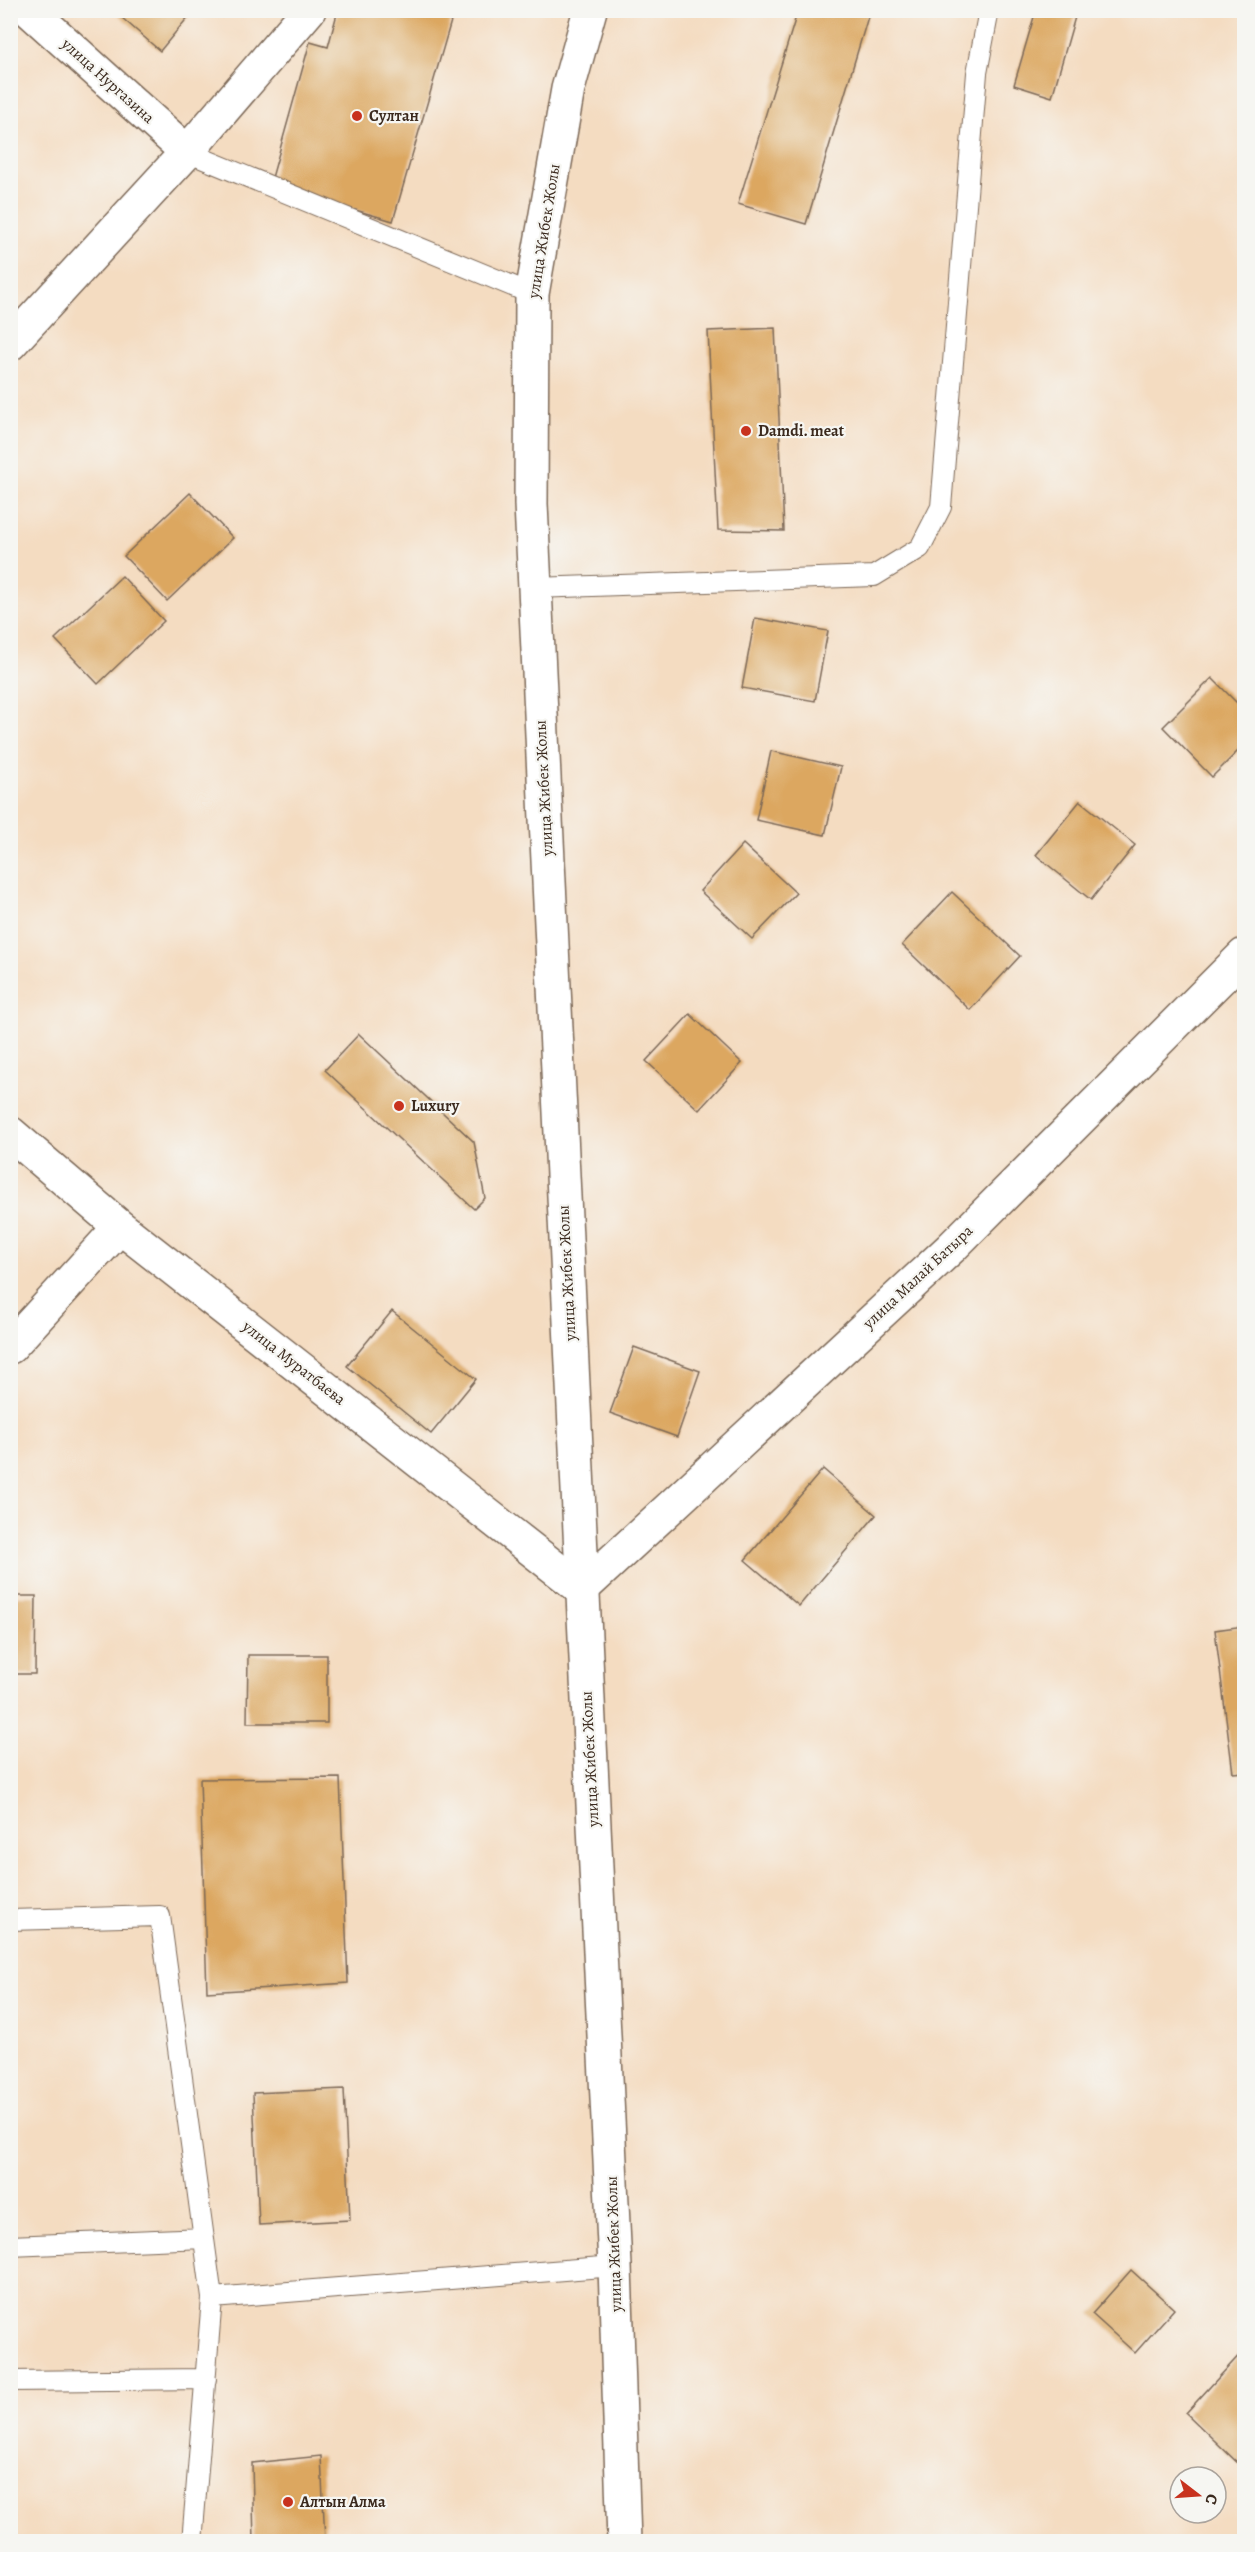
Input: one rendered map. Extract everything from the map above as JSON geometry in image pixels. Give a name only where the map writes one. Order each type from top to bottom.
[{"type":"main road","name":"улица Нургазина","points":[[29,10],[187,152]]},
{"type":"main road","points":[[10,344],[187,152],[309,10]]},
{"type":"main road","name":"улица Жибек Жолы","points":[[590,10],[568,89],[532,294],[531,504],[615,2266],[624,2541]]},
{"type":"main road","name":"улица Малай Батыра","points":[[582,1589],[951,1248],[1245,955]]},
{"type":"main road","name":"улица Муратбаева","points":[[14,1144],[582,1589]]},
{"type":"main road","points":[[10,1347],[120,1227]]},
{"type":"lane","points":[[535,588],[874,576],[920,548],[941,507],[977,73],[989,10]]},
{"type":"lane","points":[[187,152],[532,294]]},
{"type":"lane","points":[[10,1920],[160,1916],[212,2298],[192,2541]]},
{"type":"lane","points":[[10,2246],[204,2238]]},
{"type":"lane","points":[[212,2298],[615,2266]]},
{"type":"lane","points":[[10,2381],[206,2379]]},
{"type":"building","points":[[113,10],[194,10],[160,51]]},
{"type":"building","name":"Султан","points":[[338,10],[416,10],[451,21],[393,221],[270,185],[310,42],[328,47]]},
{"type":"building","points":[[798,10],[870,10],[806,224],[738,204]]},
{"type":"building","points":[[1036,10],[1077,10],[1052,97],[1014,85]]},
{"type":"building","name":"Damdi. meat","points":[[775,328],[784,531],[718,530],[708,331]]},
{"type":"building","points":[[190,493],[233,538],[167,601],[124,556]]},
{"type":"building","points":[[122,576],[164,621],[98,684],[55,639]]},
{"type":"building","points":[[755,618],[828,631],[815,701],[742,688]]},
{"type":"building","points":[[1212,678],[1244,710],[1244,745],[1212,777],[1163,727]]},
{"type":"building","points":[[771,751],[841,767],[825,835],[756,820]]},
{"type":"building","points":[[1080,801],[1135,845],[1091,900],[1036,855]]},
{"type":"building","points":[[743,844],[796,893],[752,939],[700,891]]},
{"type":"building","points":[[952,892],[1020,956],[970,1010],[902,945]]},
{"type":"building","points":[[690,1014],[742,1063],[699,1110],[646,1061]]},
{"type":"building","name":"Luxury","points":[[359,1034],[474,1142],[485,1198],[474,1209],[325,1070]]},
{"type":"building","points":[[392,1311],[476,1379],[431,1434],[347,1366]]},
{"type":"building","points":[[634,1347],[700,1371],[677,1437],[610,1413]]},
{"type":"building","points":[[823,1469],[876,1515],[799,1606],[745,1560]]},
{"type":"building","points":[[10,1596],[36,1596],[35,1674],[10,1674]]},
{"type":"building","points":[[1244,1626],[1244,1772],[1233,1773],[1215,1630]]},
{"type":"building","points":[[248,1655],[327,1655],[327,1723],[247,1723]]},
{"type":"building","points":[[340,1778],[348,1983],[207,1992],[200,1779]]},
{"type":"building","points":[[344,2089],[350,2220],[259,2225],[253,2093]]},
{"type":"building","points":[[1131,2270],[1174,2309],[1135,2353],[1092,2314]]},
{"type":"building","points":[[1244,2350],[1244,2469],[1186,2413]]},
{"type":"building","name":"Алтын Алма","points":[[321,2456],[325,2542],[254,2542],[252,2463]]},
{"type":"place","name":"Султан","points":[[357,116]]},
{"type":"place","name":"Damdi. meat","points":[[746,431]]},
{"type":"place","name":"Luxury","points":[[399,1106]]},
{"type":"place","name":"Алтын Алма","points":[[288,2502]]}]
